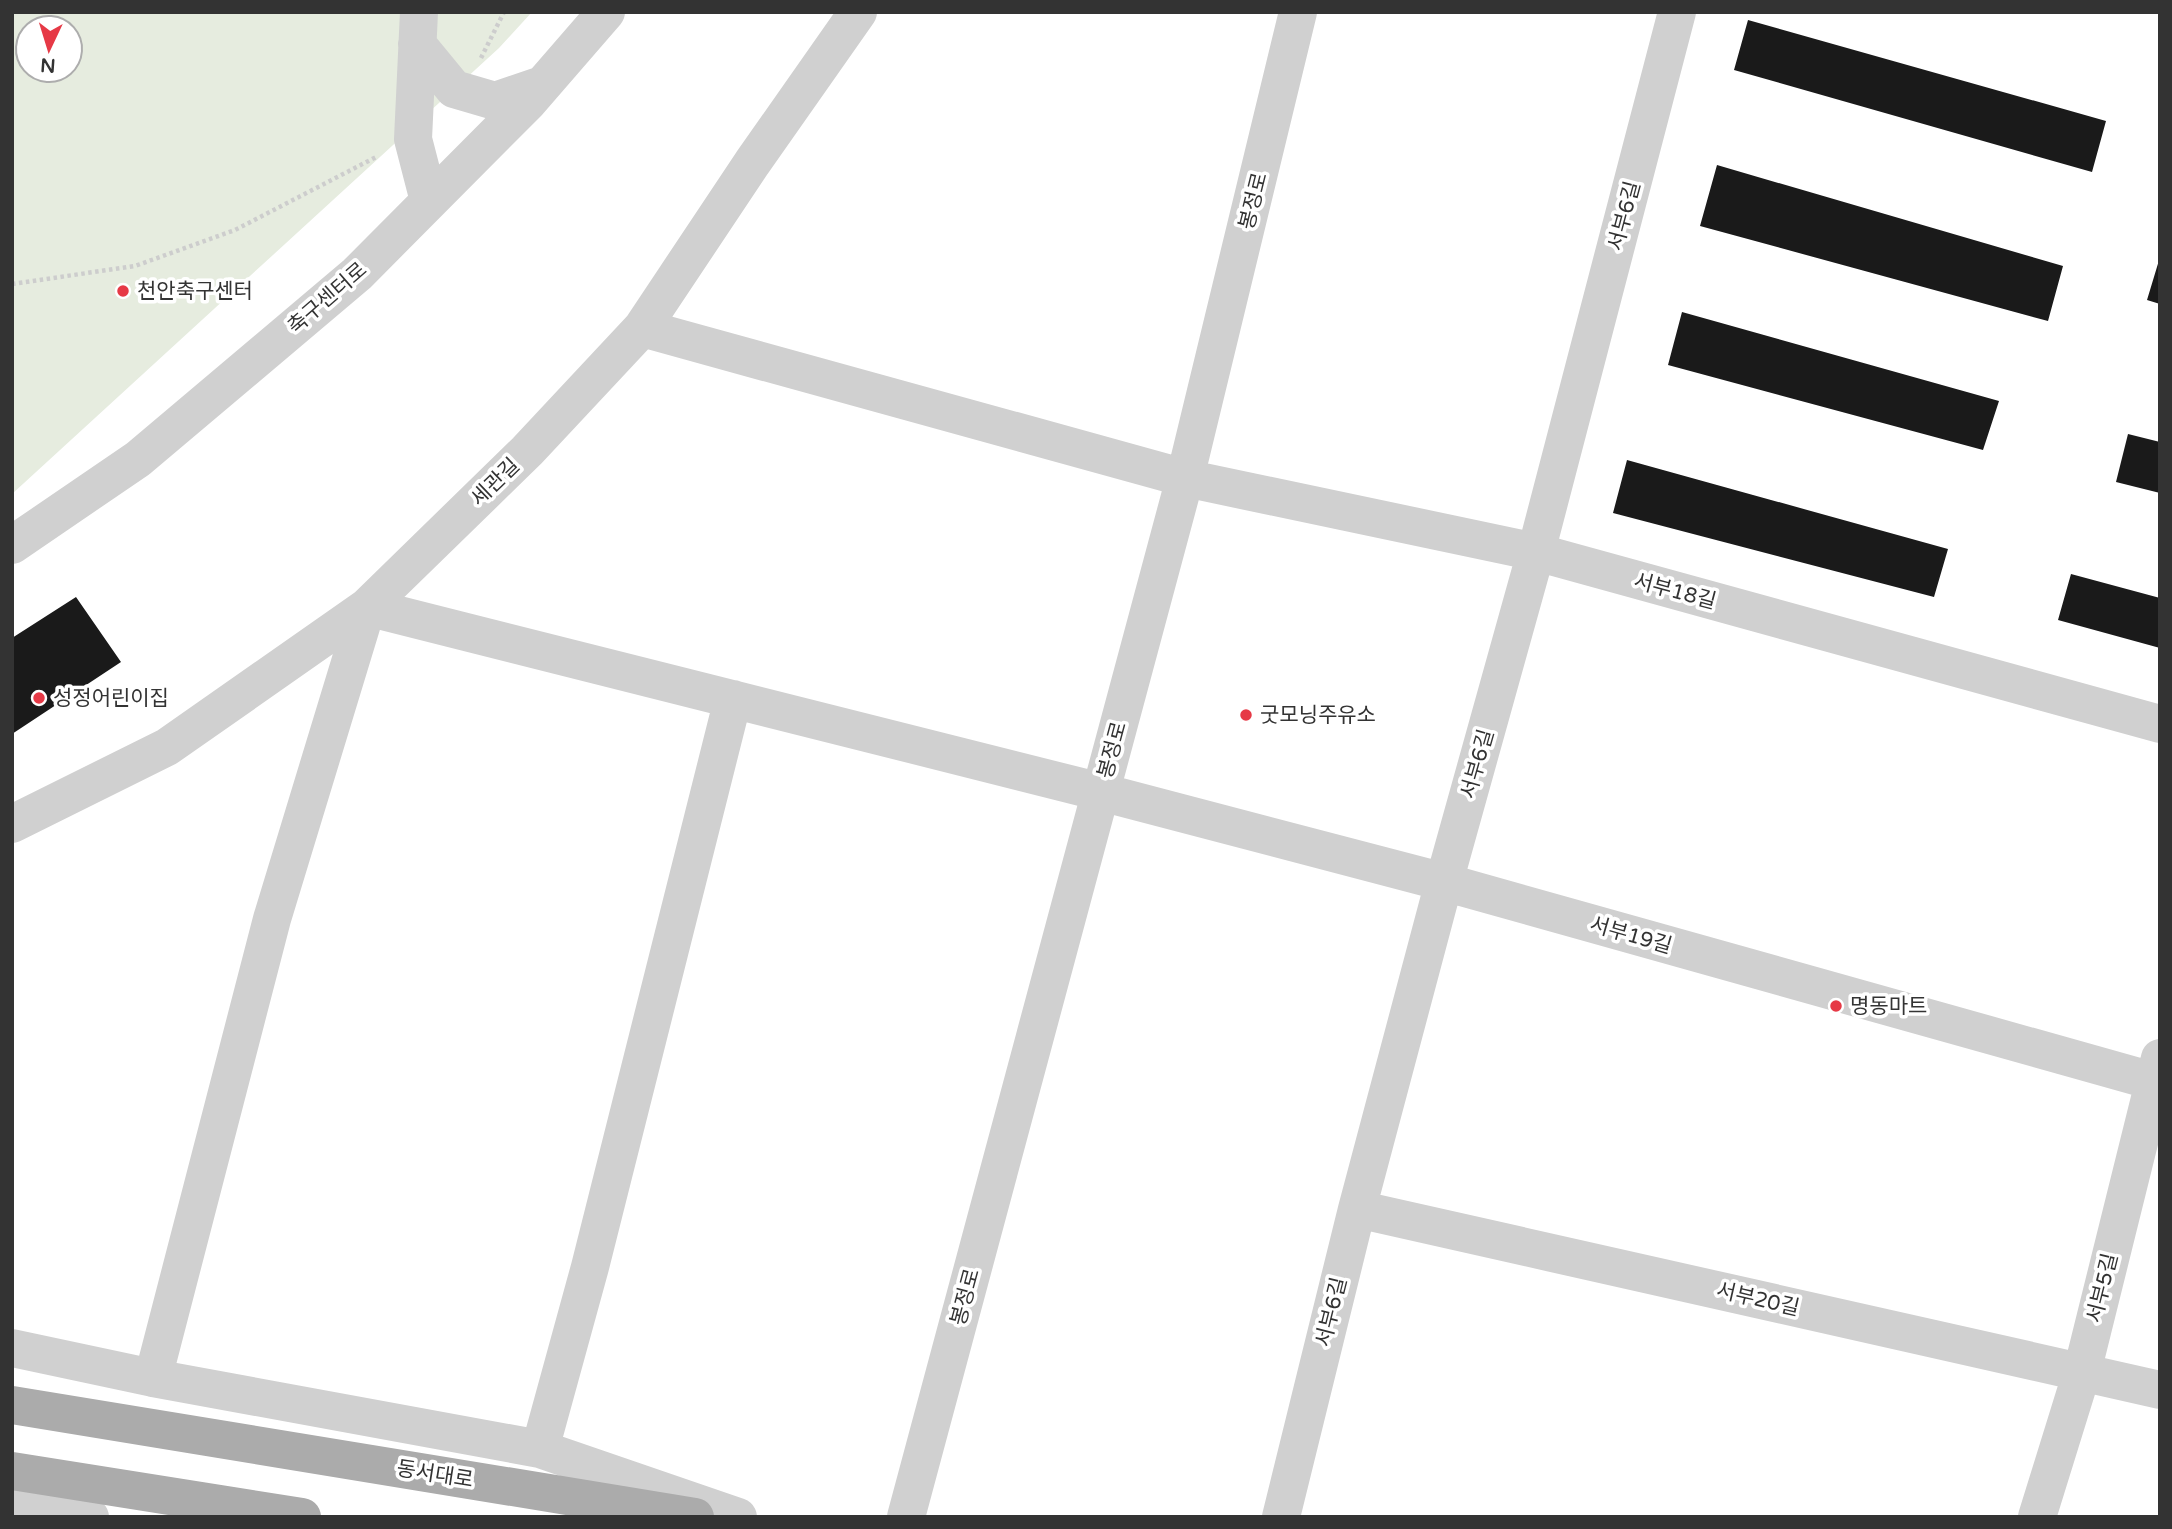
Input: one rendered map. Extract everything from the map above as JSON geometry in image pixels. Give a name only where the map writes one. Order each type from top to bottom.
[{"type":"main road","name":"동서대로","points":[[12,1405],[695,1517]]},
{"type":"main road","points":[[12,1471],[302,1517]]},
{"type":"street","name":"축구센터로","points":[[12,545],[138,459],[357,274],[544,84],[606,12]]},
{"type":"street","name":"세관길","points":[[12,824],[167,747],[367,607],[527,451],[642,328],[752,163],[858,12]]},
{"type":"street","name":"봉정로","points":[[885,1517],[910,1501],[1185,478],[1298,12]]},
{"type":"street","name":"서부6길","points":[[1281,1517],[1357,1209],[1536,552],[1677,12]]},
{"type":"street","points":[[418,28],[454,89],[495,101],[544,84]]},
{"type":"street","points":[[418,28],[413,139],[429,201]]},
{"type":"street","name":"서부18길","points":[[642,328],[1185,478],[1536,552],[2160,724]]},
{"type":"street","points":[[153,1378],[272,919],[367,607]]},
{"type":"street","name":"서부19길","points":[[367,607],[1101,792],[2157,1074]]},
{"type":"street","points":[[540,1449],[590,1267],[733,699]]},
{"type":"street","name":"서부5길","points":[[2036,1517],[2081,1372],[2157,1074]]},
{"type":"street","name":"서부20길","points":[[1357,1209],[2160,1390]]},
{"type":"street","points":[[12,1348],[153,1378],[540,1449],[738,1517]]},
{"type":"street","points":[[12,1504],[90,1517]]},
{"type":"path","points":[[12,284],[135,266],[235,230],[331,180]]},
{"type":"shaded area","name":"천안축구센터","points":[[12,12],[532,12],[499,48],[12,494]]},
{"type":"building","points":[[1748,20],[2106,121],[2092,172],[1734,70]]},
{"type":"building","points":[[1717,165],[2063,266],[2048,321],[1700,226]]},
{"type":"building","points":[[2160,257],[2160,304],[2147,300]]},
{"type":"building","points":[[1682,312],[1999,401],[1983,450],[1668,365]]},
{"type":"building","points":[[2128,434],[2160,442],[2160,493],[2116,482]]},
{"type":"building","points":[[1627,460],[1948,549],[1934,597],[1613,513]]},
{"type":"building","points":[[2071,574],[2160,598],[2160,648],[2058,620]]},
{"type":"building","name":"성정어린이집","points":[[76,597],[121,662],[12,734],[12,638]]},
{"type":"place","name":"천안축구센터","points":[[123,291]]},
{"type":"place","name":"성정어린이집","points":[[39,698]]},
{"type":"place","name":"굿모닝주유소","points":[[1246,715]]},
{"type":"place","name":"명동마트","points":[[1836,1006]]}]
